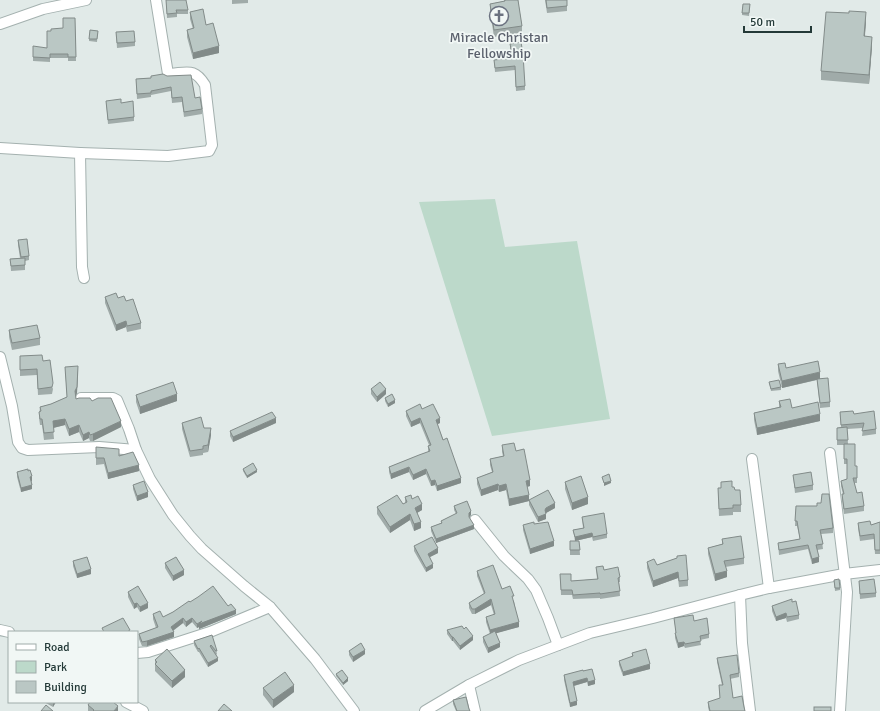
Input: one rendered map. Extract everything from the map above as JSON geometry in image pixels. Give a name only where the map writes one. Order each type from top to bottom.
[{"type":"street","points":[[0,24],[43,9],[86,0]]},
{"type":"street","points":[[0,148],[168,156],[209,150],[212,145],[205,85],[200,76],[193,72],[168,74],[156,0]]},
{"type":"street","points":[[80,153],[82,267],[84,278]]},
{"type":"street","points":[[0,357],[12,406],[18,442],[22,448],[28,450],[99,447],[136,450]]},
{"type":"street","points":[[82,398],[113,398],[117,400],[136,450],[150,479],[173,515],[202,550],[270,607],[315,659],[354,711]]},
{"type":"street","points":[[830,453],[847,592],[840,711]]},
{"type":"street","points":[[752,459],[769,588]]},
{"type":"street","points":[[475,520],[504,556],[528,579],[536,590],[558,645]]},
{"type":"street","points":[[425,711],[469,685],[519,660],[590,633],[769,588],[844,574],[880,570]]},
{"type":"street","points":[[740,595],[742,643],[750,711]]},
{"type":"street","points":[[138,653],[148,652],[210,632],[270,607]]},
{"type":"street","points":[[469,685],[475,711]]},
{"type":"street","points":[[128,703],[143,711]]},
{"type":"green space","points":[[495,199],[505,247],[577,241],[610,419],[492,436],[419,202]]},
{"type":"building","points":[[166,0],[186,0],[188,10],[176,10],[177,13],[167,14]]},
{"type":"building","points":[[505,0],[518,0],[522,26],[494,30],[490,4]]},
{"type":"building","points":[[546,0],[567,0],[567,6],[547,8]]},
{"type":"building","points":[[743,4],[750,4],[749,13],[742,13]]},
{"type":"building","points":[[203,9],[206,25],[213,23],[219,46],[193,53],[187,30],[194,28],[190,12]]},
{"type":"building","points":[[849,11],[866,12],[864,36],[872,37],[869,75],[821,71],[826,12],[849,13]]},
{"type":"building","points":[[63,18],[75,18],[76,57],[68,57],[68,54],[50,54],[50,58],[33,57],[33,46],[47,48],[47,31],[51,31],[51,29],[63,28]]},
{"type":"building","points":[[90,30],[98,31],[97,39],[89,39]]},
{"type":"building","points":[[134,31],[135,42],[117,43],[116,32]]},
{"type":"building","points":[[521,42],[525,86],[516,87],[515,66],[495,68],[494,60],[513,58],[510,44]]},
{"type":"building","points":[[163,74],[167,76],[191,75],[195,98],[200,97],[202,109],[184,112],[182,97],[172,98],[171,87],[151,91],[151,93],[137,94],[136,79],[151,78],[151,76]]},
{"type":"building","points":[[121,99],[121,103],[133,101],[134,117],[108,120],[106,101]]},
{"type":"building","points":[[27,239],[29,256],[21,257],[18,240]]},
{"type":"building","points":[[25,258],[25,265],[11,266],[10,259]]},
{"type":"building","points":[[116,293],[118,298],[124,296],[126,301],[133,299],[141,323],[127,326],[126,321],[116,325],[105,297]]},
{"type":"building","points":[[37,325],[40,338],[12,343],[9,330]]},
{"type":"building","points":[[42,355],[43,361],[50,360],[53,383],[52,387],[38,389],[37,369],[20,370],[20,356]]},
{"type":"building","points":[[818,361],[820,372],[782,381],[778,364],[785,363],[786,368]]},
{"type":"building","points":[[78,366],[77,387],[75,391],[76,399],[90,398],[92,401],[98,398],[111,398],[121,421],[93,434],[90,435],[89,432],[83,435],[79,425],[69,429],[65,419],[53,421],[54,432],[44,433],[42,419],[40,419],[40,407],[67,397],[65,367]]},
{"type":"building","points":[[828,378],[830,402],[820,403],[817,379]]},
{"type":"building","points":[[779,380],[781,387],[771,389],[769,382]]},
{"type":"building","points":[[173,382],[177,394],[140,407],[136,395]]},
{"type":"building","points":[[380,382],[386,389],[377,397],[371,389]]},
{"type":"building","points":[[392,394],[395,400],[388,404],[385,398]]},
{"type":"building","points":[[790,399],[792,408],[818,402],[820,414],[757,428],[754,413],[781,407],[779,401]]},
{"type":"building","points":[[420,404],[422,409],[433,404],[440,418],[436,420],[443,440],[447,438],[461,478],[437,486],[435,480],[431,481],[426,469],[413,475],[409,467],[391,474],[389,467],[430,451],[428,446],[431,445],[420,418],[411,422],[406,411]]},
{"type":"building","points":[[853,411],[854,414],[874,411],[876,429],[862,431],[864,423],[841,425],[840,412]]},
{"type":"building","points":[[272,412],[276,418],[233,437],[230,431]]},
{"type":"building","points":[[201,417],[204,428],[211,428],[208,445],[203,446],[203,449],[190,451],[182,423]]},
{"type":"building","points":[[847,427],[848,440],[837,440],[837,428]]},
{"type":"building","points":[[514,443],[516,451],[524,449],[530,480],[526,481],[529,495],[509,499],[506,484],[499,486],[498,484],[481,490],[477,478],[493,472],[490,459],[504,456],[502,445]]},
{"type":"building","points":[[844,444],[855,444],[855,466],[857,466],[857,478],[853,478],[857,493],[862,492],[864,506],[844,509],[842,494],[844,494],[841,481],[847,479],[847,459],[844,459]]},
{"type":"building","points":[[96,447],[119,449],[119,456],[133,452],[139,465],[108,473],[104,458],[96,458]]},
{"type":"building","points":[[253,463],[257,470],[247,476],[243,469]]},
{"type":"building","points":[[28,469],[28,471],[30,470],[32,476],[30,477],[32,485],[21,488],[17,472]]},
{"type":"building","points":[[811,472],[813,485],[795,488],[793,475]]},
{"type":"building","points":[[609,474],[611,481],[604,483],[602,477]]},
{"type":"building","points":[[581,476],[588,497],[572,503],[565,482]]},
{"type":"building","points":[[144,481],[148,492],[137,496],[133,485]]},
{"type":"building","points":[[732,481],[732,487],[734,487],[735,490],[740,490],[741,505],[733,505],[733,508],[719,509],[718,488],[721,488],[721,482]]},
{"type":"building","points":[[548,490],[555,503],[546,508],[546,514],[538,517],[529,500]]},
{"type":"building","points":[[822,494],[829,494],[833,528],[820,530],[823,544],[816,545],[819,557],[812,559],[808,545],[779,550],[778,543],[800,539],[797,521],[795,521],[796,506],[817,506],[817,503],[821,503]]},
{"type":"building","points":[[397,495],[403,504],[407,502],[405,497],[411,495],[412,499],[418,496],[422,504],[415,508],[421,522],[414,524],[410,514],[390,527],[377,507]]},
{"type":"building","points":[[467,501],[471,511],[469,513],[469,517],[474,525],[436,539],[431,527],[442,523],[441,521],[457,513],[454,506]]},
{"type":"building","points":[[604,513],[607,534],[593,537],[592,533],[575,537],[573,530],[584,528],[582,517]]},
{"type":"building","points":[[870,521],[871,525],[880,522],[880,550],[875,550],[874,534],[860,536],[858,523]]},
{"type":"building","points":[[534,522],[534,524],[548,522],[554,541],[530,549],[523,525]]},
{"type":"building","points":[[741,536],[744,558],[724,561],[727,571],[715,574],[708,548],[723,544],[722,539]]},
{"type":"building","points":[[432,537],[438,548],[428,554],[433,564],[426,568],[414,546]]},
{"type":"building","points":[[570,541],[579,541],[580,550],[570,550]]},
{"type":"building","points":[[686,555],[688,580],[679,581],[678,572],[653,581],[647,562],[654,559],[657,565],[677,558],[677,556]]},
{"type":"building","points":[[87,557],[91,569],[77,574],[73,561]]},
{"type":"building","points":[[176,557],[184,570],[173,576],[165,563]]},
{"type":"building","points":[[493,565],[502,589],[510,586],[514,596],[512,596],[519,622],[490,630],[486,617],[495,614],[491,599],[475,609],[472,609],[469,603],[485,593],[477,571]]},
{"type":"building","points":[[603,566],[604,570],[618,567],[620,591],[600,594],[573,595],[572,590],[561,590],[560,574],[571,574],[571,581],[598,579],[596,567]]},
{"type":"building","points":[[839,579],[840,588],[835,588],[834,580]]},
{"type":"building","points":[[874,579],[876,593],[860,594],[859,581]]},
{"type":"building","points":[[138,586],[148,603],[140,607],[137,603],[134,604],[128,592]]},
{"type":"building","points":[[213,586],[228,606],[231,604],[236,610],[199,624],[202,621],[197,624],[192,618],[186,622],[183,618],[171,627],[174,632],[142,642],[139,634],[158,627],[153,614],[160,611],[163,617],[189,601],[190,602]]},
{"type":"building","points":[[792,599],[792,602],[796,601],[799,615],[787,617],[786,613],[776,617],[772,606]]},
{"type":"building","points":[[693,615],[694,621],[707,618],[709,634],[700,636],[701,641],[685,644],[684,642],[678,643],[675,633],[674,618]]},
{"type":"building","points":[[123,618],[130,630],[104,631],[102,628]]},
{"type":"building","points":[[462,626],[464,629],[466,627],[473,636],[460,646],[447,630]]},
{"type":"building","points":[[495,631],[500,643],[488,648],[483,637]]},
{"type":"building","points":[[212,635],[217,651],[211,645],[210,646],[218,658],[208,663],[194,641]]},
{"type":"building","points":[[361,643],[365,650],[353,657],[349,651]]},
{"type":"building","points":[[167,649],[185,670],[172,681],[155,664],[157,662],[155,660]]},
{"type":"building","points":[[646,649],[650,664],[623,672],[619,661],[633,656],[632,653]]},
{"type":"building","points":[[737,655],[739,673],[730,675],[733,698],[742,696],[745,711],[710,711],[708,702],[720,698],[719,685],[723,685],[717,658]]},
{"type":"building","points":[[592,669],[595,680],[588,682],[587,678],[573,682],[577,701],[570,703],[564,675]]},
{"type":"building","points":[[342,670],[348,678],[343,683],[336,674]]},
{"type":"building","points":[[285,672],[294,685],[273,700],[263,688]]},
{"type":"building","points":[[466,697],[470,711],[457,711],[453,700]]},
{"type":"building","points":[[89,703],[114,703],[118,706],[114,711],[93,711],[94,710],[88,705]]},
{"type":"building","points":[[224,704],[232,711],[218,711]]},
{"type":"building","points":[[46,705],[53,711],[41,711]]},
{"type":"building","points":[[814,707],[831,707],[831,711],[814,711]]},
{"type":"place","name":"Miracle Christan Fellowship","points":[[499,16]]}]
